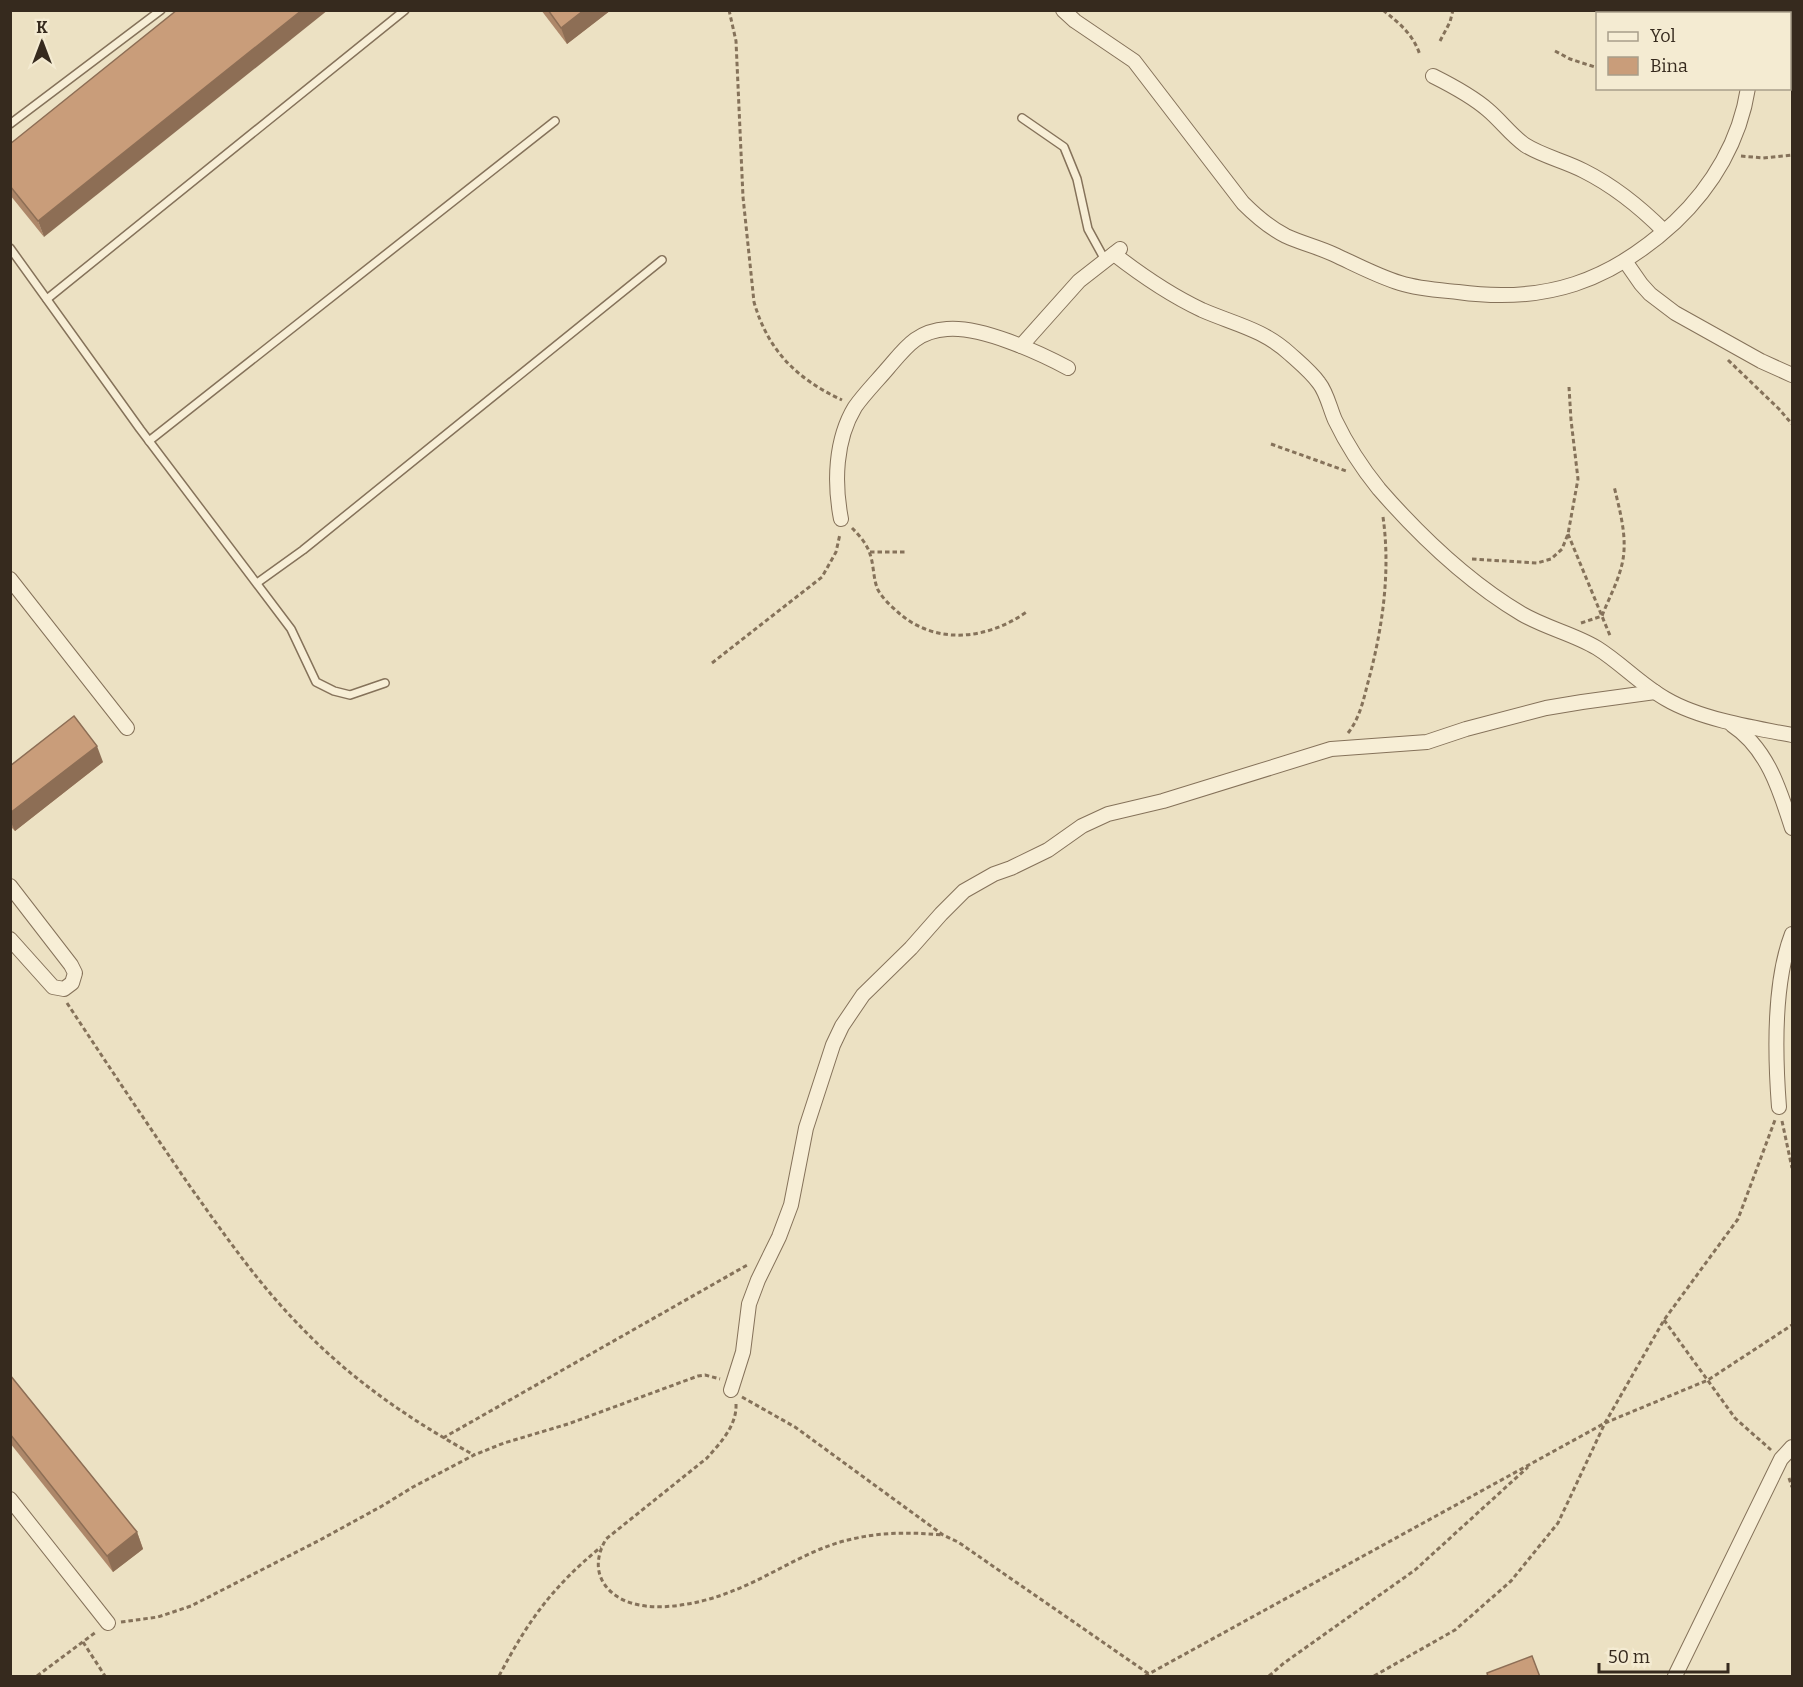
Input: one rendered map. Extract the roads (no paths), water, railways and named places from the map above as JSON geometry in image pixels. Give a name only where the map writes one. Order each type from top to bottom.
[{"type":"street","points":[[1063,10],[1075,21],[1134,61],[1243,203],[1257,217],[1286,236],[1398,282],[1476,295],[1514,296],[1558,290],[1588,279],[1625,261],[1664,231],[1699,196],[1712,179],[1740,123],[1748,90]]},
{"type":"street","points":[[1433,76],[1486,108],[1527,146],[1603,181],[1646,213],[1664,231]]},
{"type":"street","points":[[1021,346],[1079,281],[1113,254],[1172,294],[1228,321],[1258,331],[1288,352],[1320,384],[1340,430],[1372,480],[1447,558],[1487,590],[1517,610],[1596,648],[1655,692],[1685,709],[1703,716],[1792,735]]},
{"type":"street","points":[[1625,261],[1641,284],[1675,314],[1761,361],[1792,375]]},
{"type":"street","points":[[841,519],[836,488],[842,439],[856,407],[910,342],[926,333],[959,329],[1021,346],[1068,368]]},
{"type":"street","points":[[10,579],[127,728]]},
{"type":"street","points":[[10,603],[22,594]]},
{"type":"street","points":[[731,1390],[743,1352],[749,1304],[791,1205],[806,1128],[833,1045],[842,1026],[863,995],[911,948],[951,903],[979,882],[1030,860],[1082,826],[1108,814],[1180,796],[1330,749],[1427,742],[1546,708],[1655,692]]},
{"type":"street","points":[[1725,720],[1746,735],[1763,755],[1792,828]]},
{"type":"street","points":[[10,886],[74,969],[75,978],[72,983],[64,989],[58,989],[48,983],[10,939]]},
{"type":"street","points":[[1779,1107],[1776,1062],[1777,1026],[1783,973],[1792,934]]},
{"type":"street","points":[[1675,1677],[1781,1459],[1792,1447]]},
{"type":"street","points":[[10,1499],[108,1623]]},
{"type":"lane","points":[[10,124],[161,10]]},
{"type":"lane","points":[[47,299],[405,10]]},
{"type":"lane","points":[[1022,118],[1064,147],[1077,179],[1088,229],[1113,254]]},
{"type":"lane","points":[[149,441],[555,121]]},
{"type":"lane","points":[[10,248],[149,441],[291,629],[316,682],[334,691],[350,695],[385,683]]},
{"type":"lane","points":[[257,583],[303,550],[663,260]]}]
